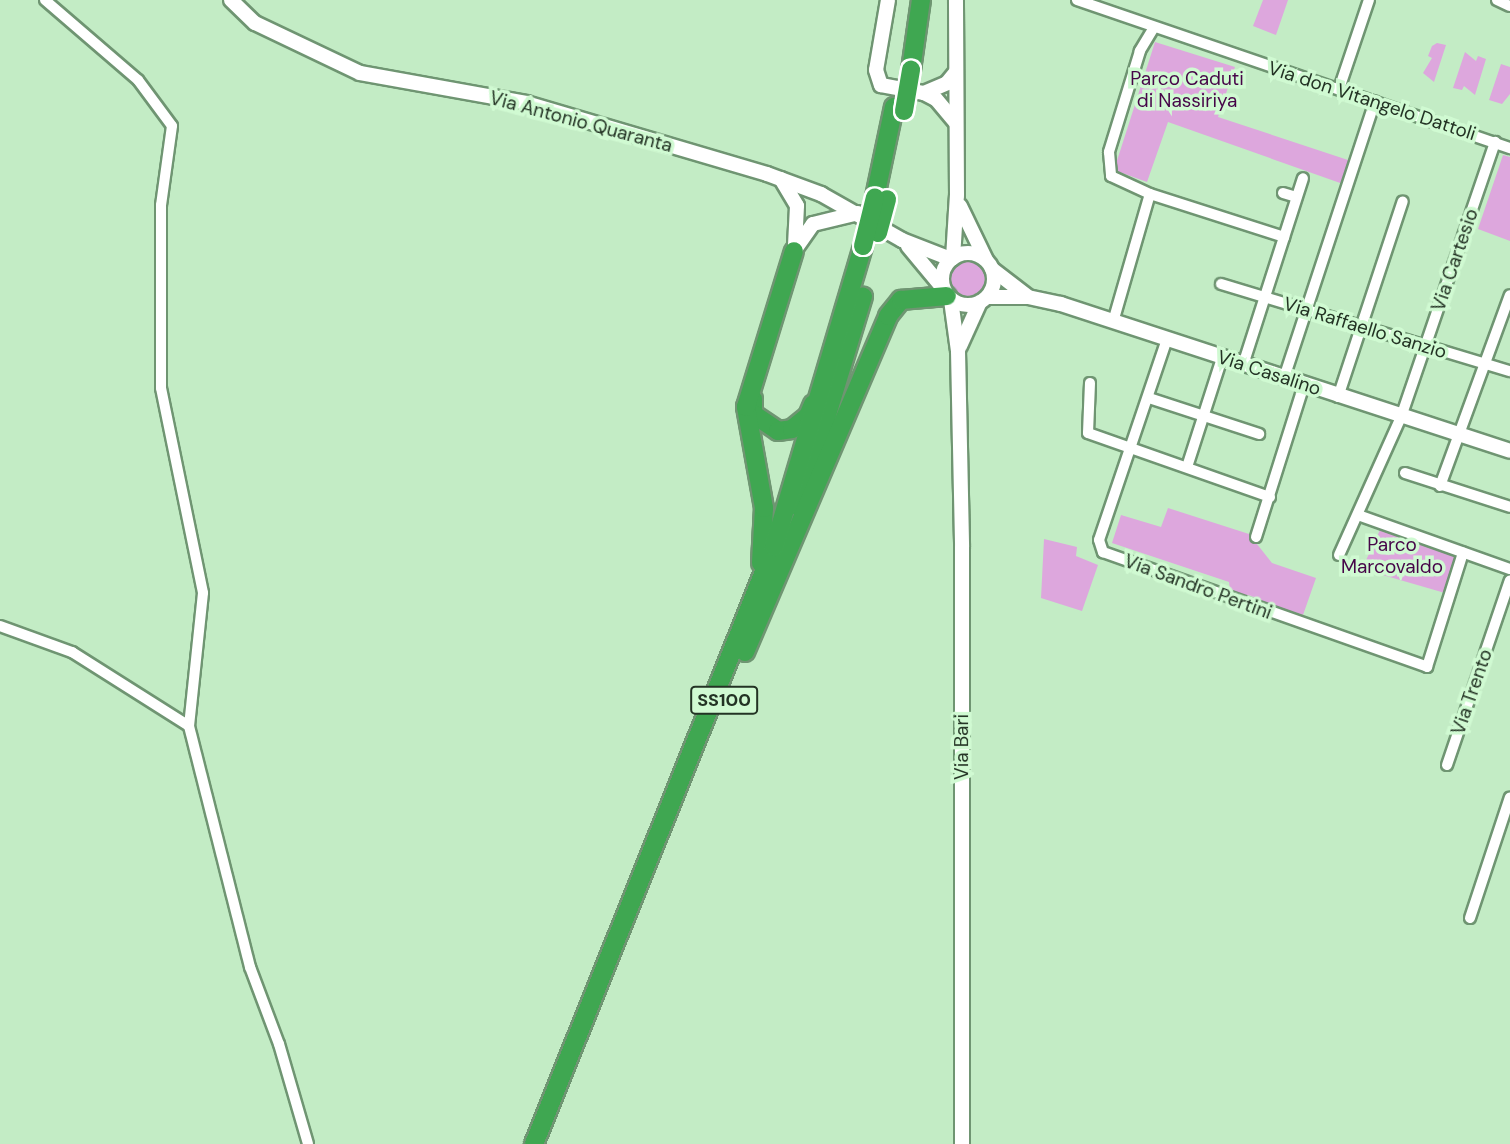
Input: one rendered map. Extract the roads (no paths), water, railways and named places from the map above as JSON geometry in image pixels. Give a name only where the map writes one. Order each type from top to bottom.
[{"type":"highway","name":"SS100","points":[[906,68],[911,0]]},
{"type":"highway","name":"SS100","points":[[545,1144],[736,671],[812,472],[881,198],[922,0]]},
{"type":"highway","name":"SS100","points":[[534,1144],[757,592],[869,246]]},
{"type":"highway","name":"SS100","points":[[757,592],[764,508],[746,407],[794,251]]},
{"type":"highway","name":"SS100","points":[[736,671],[888,316],[901,300],[947,295]]},
{"type":"highway","name":"SS100","points":[[755,377],[753,414],[778,431],[792,429],[808,416],[840,332]]},
{"type":"main road","name":"Via Antonio Quaranta","points":[[230,0],[255,23],[360,73],[526,103],[781,179],[860,213],[902,240]]},
{"type":"main road","points":[[888,0],[876,70],[881,85],[924,93],[946,109],[956,123]]},
{"type":"main road","points":[[947,295],[942,277],[952,258],[957,195],[956,0]]},
{"type":"main road","points":[[924,93],[947,83],[955,73]]},
{"type":"main road","points":[[781,179],[806,222]]},
{"type":"main road","points":[[794,251],[806,222],[808,203],[821,194]]},
{"type":"main road","points":[[957,195],[971,235],[990,266],[994,279],[958,351]]},
{"type":"main road","points":[[806,222],[860,213]]},
{"type":"main road","points":[[902,240],[952,258],[970,253],[990,266]]},
{"type":"main road","points":[[902,240],[947,295],[970,306],[984,300]]},
{"type":"main road","name":"Via Casalino","points":[[990,266],[1028,297]]},
{"type":"main road","name":"Via Bari","points":[[947,295],[958,351],[962,1144]]},
{"type":"main road","name":"Via Casalino","points":[[984,300],[1028,297],[1167,339],[1510,451]]},
{"type":"street","points":[[45,0],[138,80],[172,126],[161,205],[160,388],[203,593],[189,726],[225,855],[250,967],[279,1044],[308,1144]]},
{"type":"street","points":[[1077,0],[1153,29],[1140,51],[1107,164],[1117,181],[1284,237]]},
{"type":"street","points":[[1339,89],[1369,0]]},
{"type":"street","points":[[1497,0],[1510,6]]},
{"type":"street","name":"Via don Vitangelo Dattoli","points":[[1153,29],[1510,148]]},
{"type":"street","points":[[1284,378],[1374,102]]},
{"type":"street","name":"Via Cartesio","points":[[1339,555],[1401,417],[1495,142]]},
{"type":"street","points":[[1243,365],[1303,178]]},
{"type":"street","points":[[1283,192],[1296,197]]},
{"type":"street","points":[[1113,322],[1150,194]]},
{"type":"street","points":[[1339,397],[1403,201]]},
{"type":"street","name":"Via Raffaello Sanzio","points":[[1221,284],[1425,348],[1488,362],[1510,371]]},
{"type":"street","points":[[1440,485],[1488,362],[1510,295]]},
{"type":"street","name":"Via Sandro Pertini","points":[[1167,339],[1099,540],[1103,552],[1427,667],[1463,553]]},
{"type":"street","points":[[1187,467],[1222,358]]},
{"type":"street","points":[[1090,383],[1088,433],[1270,497]]},
{"type":"street","points":[[1256,537],[1304,385]]},
{"type":"street","points":[[1149,398],[1259,434]]},
{"type":"street","points":[[1405,473],[1510,507]]},
{"type":"street","points":[[1358,515],[1510,569]]},
{"type":"street","name":"Via Trento","points":[[1447,765],[1510,580]]},
{"type":"street","points":[[0,626],[72,652],[189,726]]},
{"type":"street","points":[[1470,918],[1510,797]]},
{"type":"park label","name":"Parco Caduti di Nassiriya","points":[[1187,90]]},
{"type":"park label","name":"Parco Marcovaldo","points":[[1392,556]]}]
